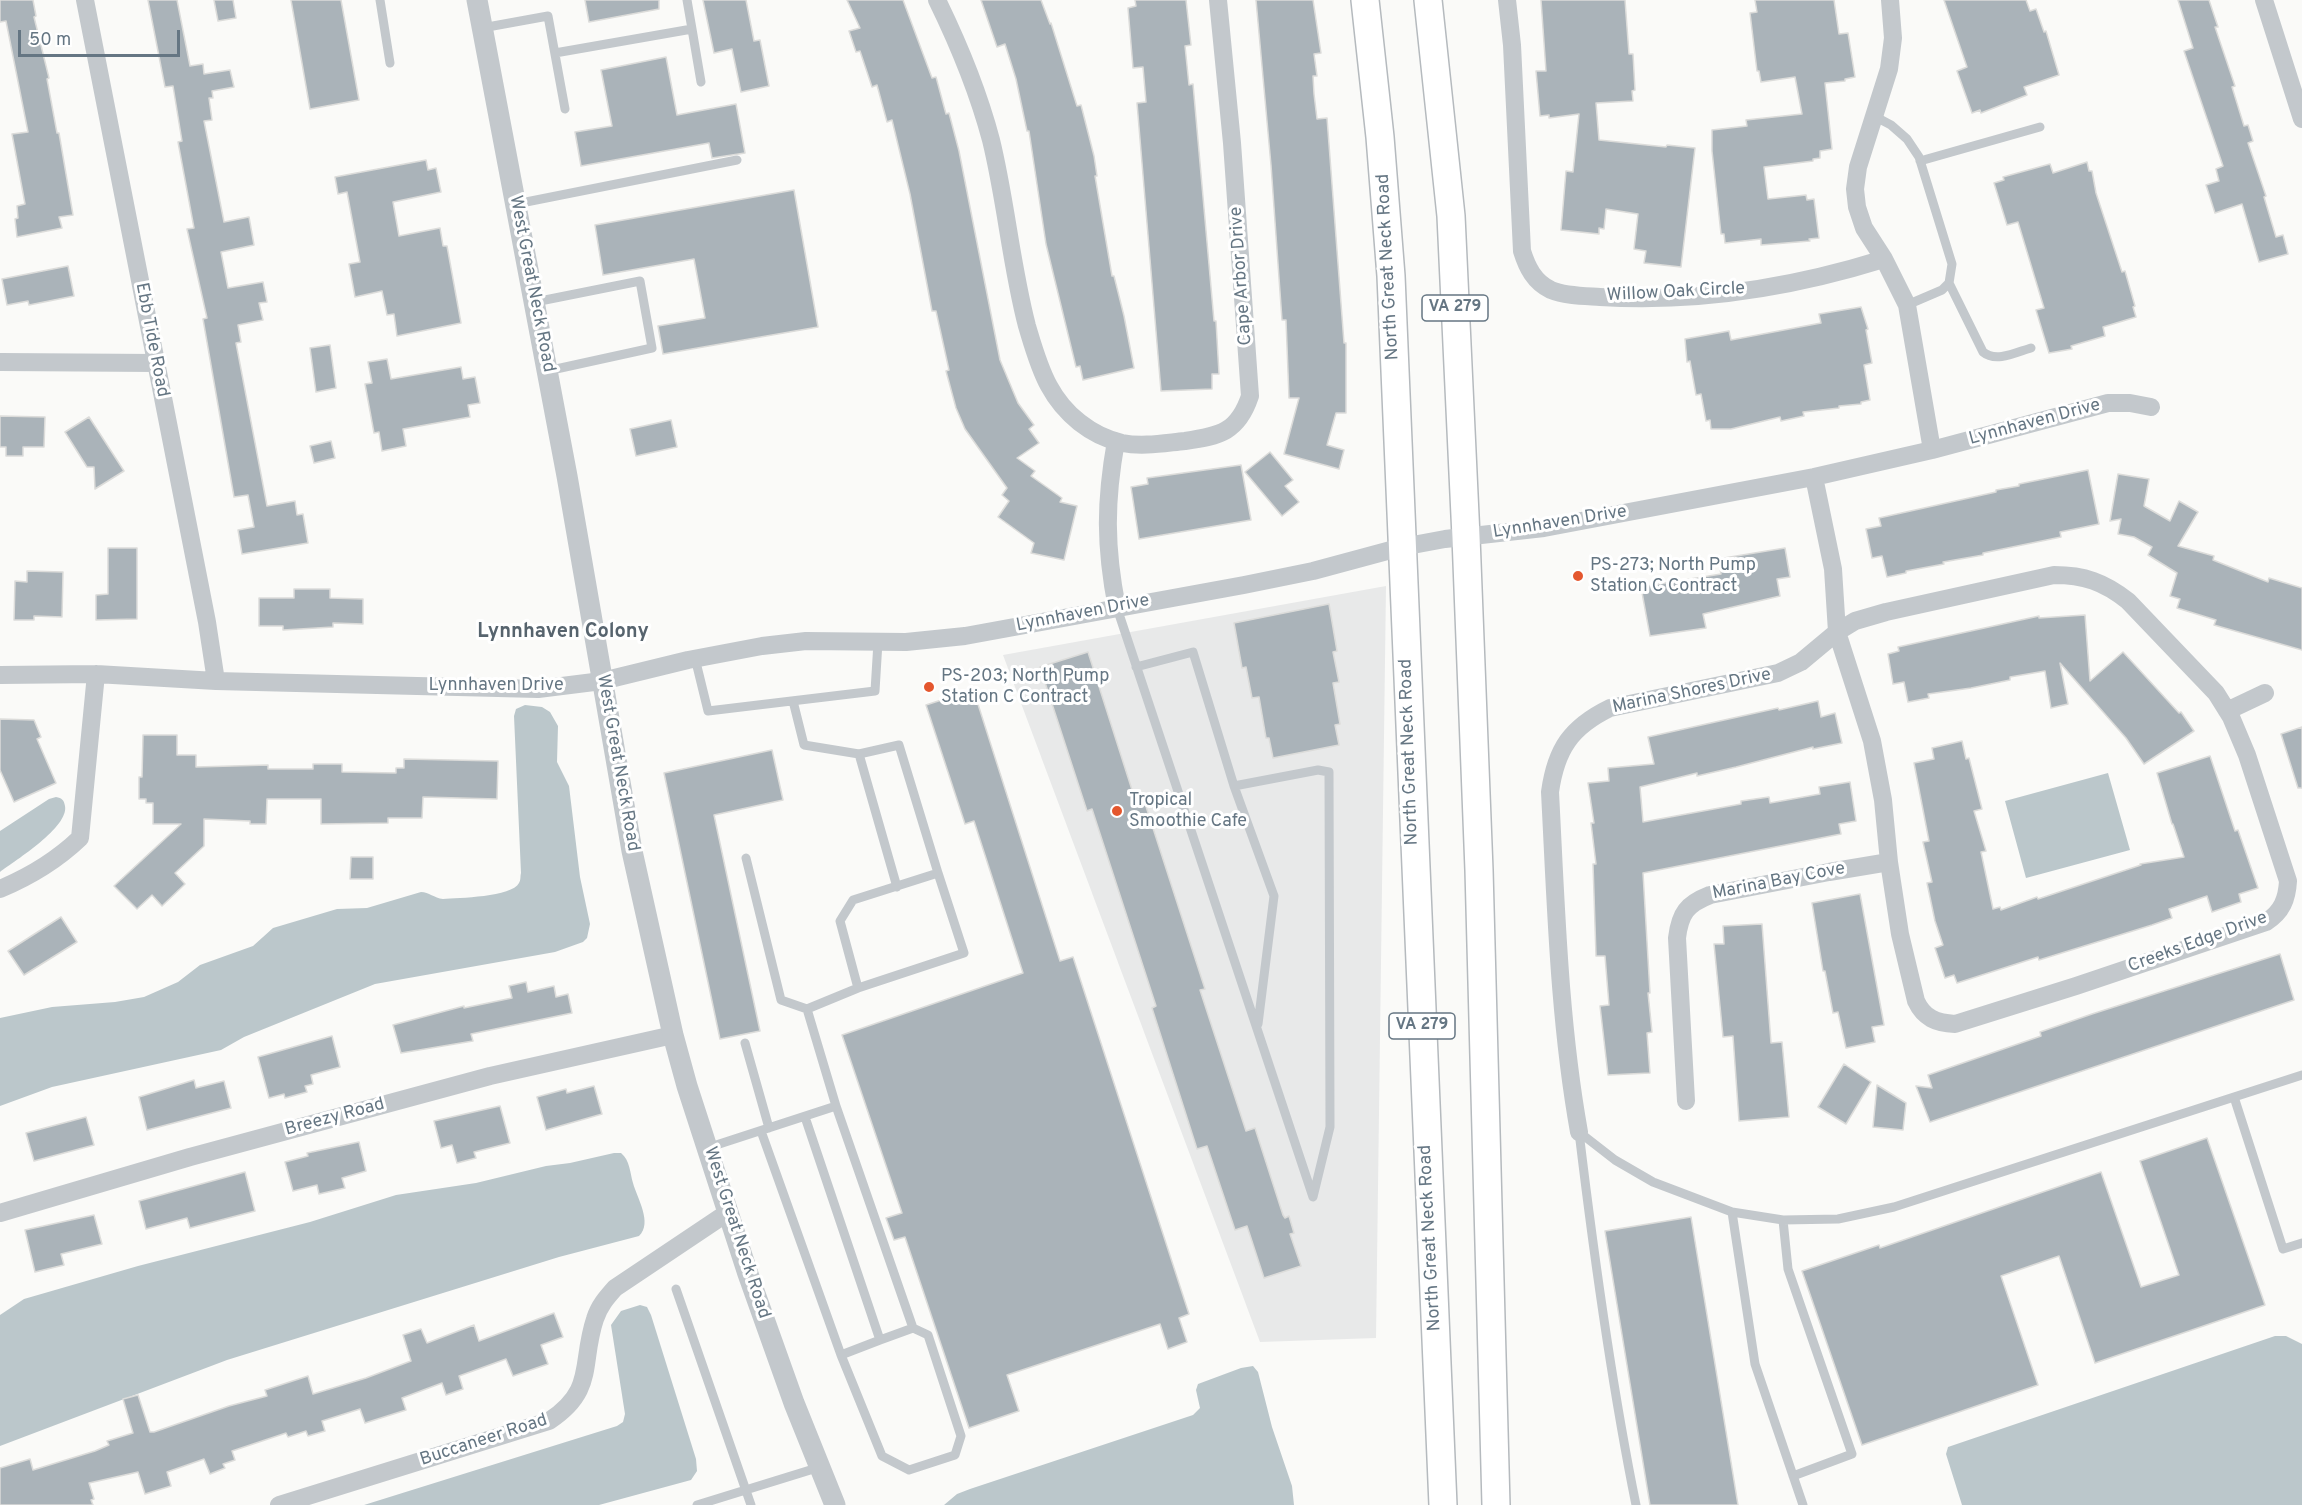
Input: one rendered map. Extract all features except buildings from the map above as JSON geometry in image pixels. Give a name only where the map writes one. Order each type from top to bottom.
[{"type":"main road","name":"North Great Neck Road","points":[[1365,0],[1380,137],[1391,276],[1443,1505]]},
{"type":"main road","name":"VA 279","points":[[1428,0],[1451,216],[1466,537],[1479,870],[1496,1505]]},
{"type":"street","name":"Ebb Tide Road","points":[[85,0],[207,622],[216,681]]},
{"type":"street","name":"West Great Neck Road","points":[[477,0],[535,302],[638,881],[673,1035],[727,1213],[794,1403],[835,1505]]},
{"type":"street","name":"Cape Arbor Drive","points":[[937,0],[955,36],[975,88],[991,141],[1021,302],[1032,344],[1048,385],[1062,405],[1079,422],[1095,433],[1116,441],[1147,446],[1210,437],[1225,432],[1238,422],[1250,396],[1234,167],[1218,0]]},
{"type":"street","name":"Willow Oak Circle","points":[[1507,0],[1512,45],[1522,251],[1526,266],[1535,279],[1548,289],[1560,293],[1630,299],[1692,296],[1768,287],[1836,274],[1884,259]]},
{"type":"street","points":[[1890,0],[1892,48],[1889,69],[1858,167],[1855,189],[1863,228],[1884,259],[1907,305],[1932,450]]},
{"type":"street","points":[[2264,0],[2302,119]]},
{"type":"street","points":[[0,362],[156,363]]},
{"type":"street","name":"Lynnhaven Drive","points":[[0,675],[96,674],[216,681],[538,689],[602,681],[695,658],[762,646],[806,641],[906,642],[965,636],[1302,573],[1402,547],[1544,528],[1814,477],[1932,450],[2108,403],[2130,403],[2151,407]]},
{"type":"street","points":[[1116,441],[1109,479],[1106,523],[1109,567],[1117,608]]},
{"type":"street","points":[[1814,477],[1833,569],[1837,632]]},
{"type":"street","name":"Creeks Edge Drive","points":[[2054,575],[2075,575],[2096,580],[2111,588],[2127,601],[2216,693],[2227,711],[2247,755],[2288,880],[2287,895],[2281,908],[2266,922],[2076,986],[1954,1024],[1941,1023],[1928,1018],[1916,1001],[1900,934],[1889,862],[1883,800],[1872,741],[1837,632],[1855,621],[1886,612],[2054,575]]},
{"type":"street","name":"Marina Shores Drive","points":[[1580,1132],[1562,1008],[1550,792],[1553,771],[1561,751],[1576,730],[1593,717],[1611,708],[1778,673],[1802,662],[1837,632]]},
{"type":"street","points":[[0,890],[30,877],[59,857],[80,838],[96,674]]},
{"type":"street","points":[[2227,711],[2265,693]]},
{"type":"street","name":"Marina Bay Cove","points":[[1686,1101],[1677,938],[1679,923],[1686,910],[1696,900],[1710,895],[1889,862]]},
{"type":"street","name":"Breezy Road","points":[[0,1213],[190,1157],[490,1076],[673,1035]]},
{"type":"street","name":"Buccaneer Road","points":[[279,1505],[538,1425],[565,1411],[576,1397],[584,1380],[594,1319],[603,1302],[615,1288],[727,1213]]},
{"type":"lane","points":[[380,0],[390,63]]},
{"type":"lane","points":[[687,0],[701,82]]},
{"type":"lane","points":[[482,28],[548,16],[565,109]]},
{"type":"lane","points":[[555,53],[692,29]]},
{"type":"lane","points":[[1874,116],[1891,125],[1907,139],[1920,161],[1952,264],[1949,283],[1942,291],[1907,305]]},
{"type":"lane","points":[[1920,161],[2040,127]]},
{"type":"lane","points":[[516,204],[737,160]]},
{"type":"lane","points":[[535,302],[640,281],[652,348],[547,371]]},
{"type":"lane","points":[[1949,283],[1983,352],[1988,356],[1995,358],[2031,348]]},
{"type":"lane","points":[[1117,608],[1313,1197],[1330,1127],[1329,772],[1318,770],[1234,786]]},
{"type":"lane","points":[[695,658],[708,711],[875,691],[878,642]]},
{"type":"lane","points":[[1136,666],[1193,652],[1234,786],[1274,896],[1257,1029]]},
{"type":"lane","points":[[746,858],[781,1000],[807,1009],[858,988],[964,953],[899,745],[859,754],[804,745],[793,701]]},
{"type":"lane","points":[[859,754],[897,887]]},
{"type":"lane","points":[[858,988],[840,921],[853,900],[938,873]]},
{"type":"lane","points":[[807,1009],[836,1106],[913,1328]]},
{"type":"lane","points":[[745,1043],[765,1130],[841,1355],[882,1456],[909,1470],[955,1455],[961,1436],[928,1335],[913,1328],[841,1355]]},
{"type":"lane","points":[[1580,1132],[1615,1160],[1653,1182],[1732,1212],[1783,1220],[1838,1219],[1894,1207],[2302,1075]]},
{"type":"lane","points":[[2234,1097],[2283,1249],[2302,1243]]},
{"type":"lane","points":[[707,1148],[836,1106]]},
{"type":"lane","points":[[805,1117],[880,1340]]},
{"type":"lane","points":[[1580,1132],[1620,1426],[1636,1505]]},
{"type":"lane","points":[[1732,1212],[1755,1364],[1803,1505]]},
{"type":"lane","points":[[1783,1220],[1788,1269],[1852,1454],[1793,1476]]},
{"type":"lane","points":[[676,1289],[751,1505]]},
{"type":"lane","points":[[697,1505],[820,1467]]},
{"type":"shaded area","points":[[1386,586],[1376,1338],[1260,1342],[1003,655]]},
{"type":"shaded area","points":[[525,705],[542,707],[550,712],[558,726],[557,762],[569,786],[580,877],[590,924],[587,938],[583,942],[555,952],[375,984],[244,1037],[221,1050],[52,1087],[0,1106],[0,1018],[52,1007],[115,1002],[144,997],[178,982],[200,965],[253,946],[273,928],[337,909],[367,908],[421,892],[443,899],[484,896],[514,888],[520,882],[521,873],[514,716],[516,709]]},
{"type":"shaded area","points":[[2108,773],[2130,850],[2026,878],[2005,801]]},
{"type":"shaded area","points":[[56,797],[64,802],[65,806],[59,823],[40,842],[0,872],[0,831],[49,799]]},
{"type":"shaded area","points":[[621,1153],[626,1159],[643,1210],[645,1224],[639,1236],[559,1257],[227,1360],[0,1446],[0,1315],[24,1299],[138,1266],[310,1222],[396,1195],[476,1183]]},
{"type":"shaded area","points":[[640,1305],[647,1307],[651,1315],[696,1459],[697,1471],[691,1480],[599,1505],[364,1505],[617,1426],[623,1422],[625,1414],[611,1325],[621,1311]]},
{"type":"shaded area","points":[[2275,1336],[2286,1336],[2302,1344],[2302,1505],[1962,1505],[1946,1454],[1948,1447]]},
{"type":"shaded area","points":[[1253,1366],[1258,1372],[1272,1427],[1292,1486],[1294,1505],[944,1505],[957,1494],[970,1489],[1193,1415],[1200,1408],[1196,1390],[1198,1384],[1241,1368]]},
{"type":"place","name":"PS-273; North Pump Station C Contract","points":[[1578,576]]},
{"type":"place","name":"PS-203; North Pump Station C Contract","points":[[929,687]]},
{"type":"place","name":"Tropical Smoothie Cafe","points":[[1117,811]]},
{"type":"district","name":"Lynnhaven Colony","points":[[563,633]]}]
